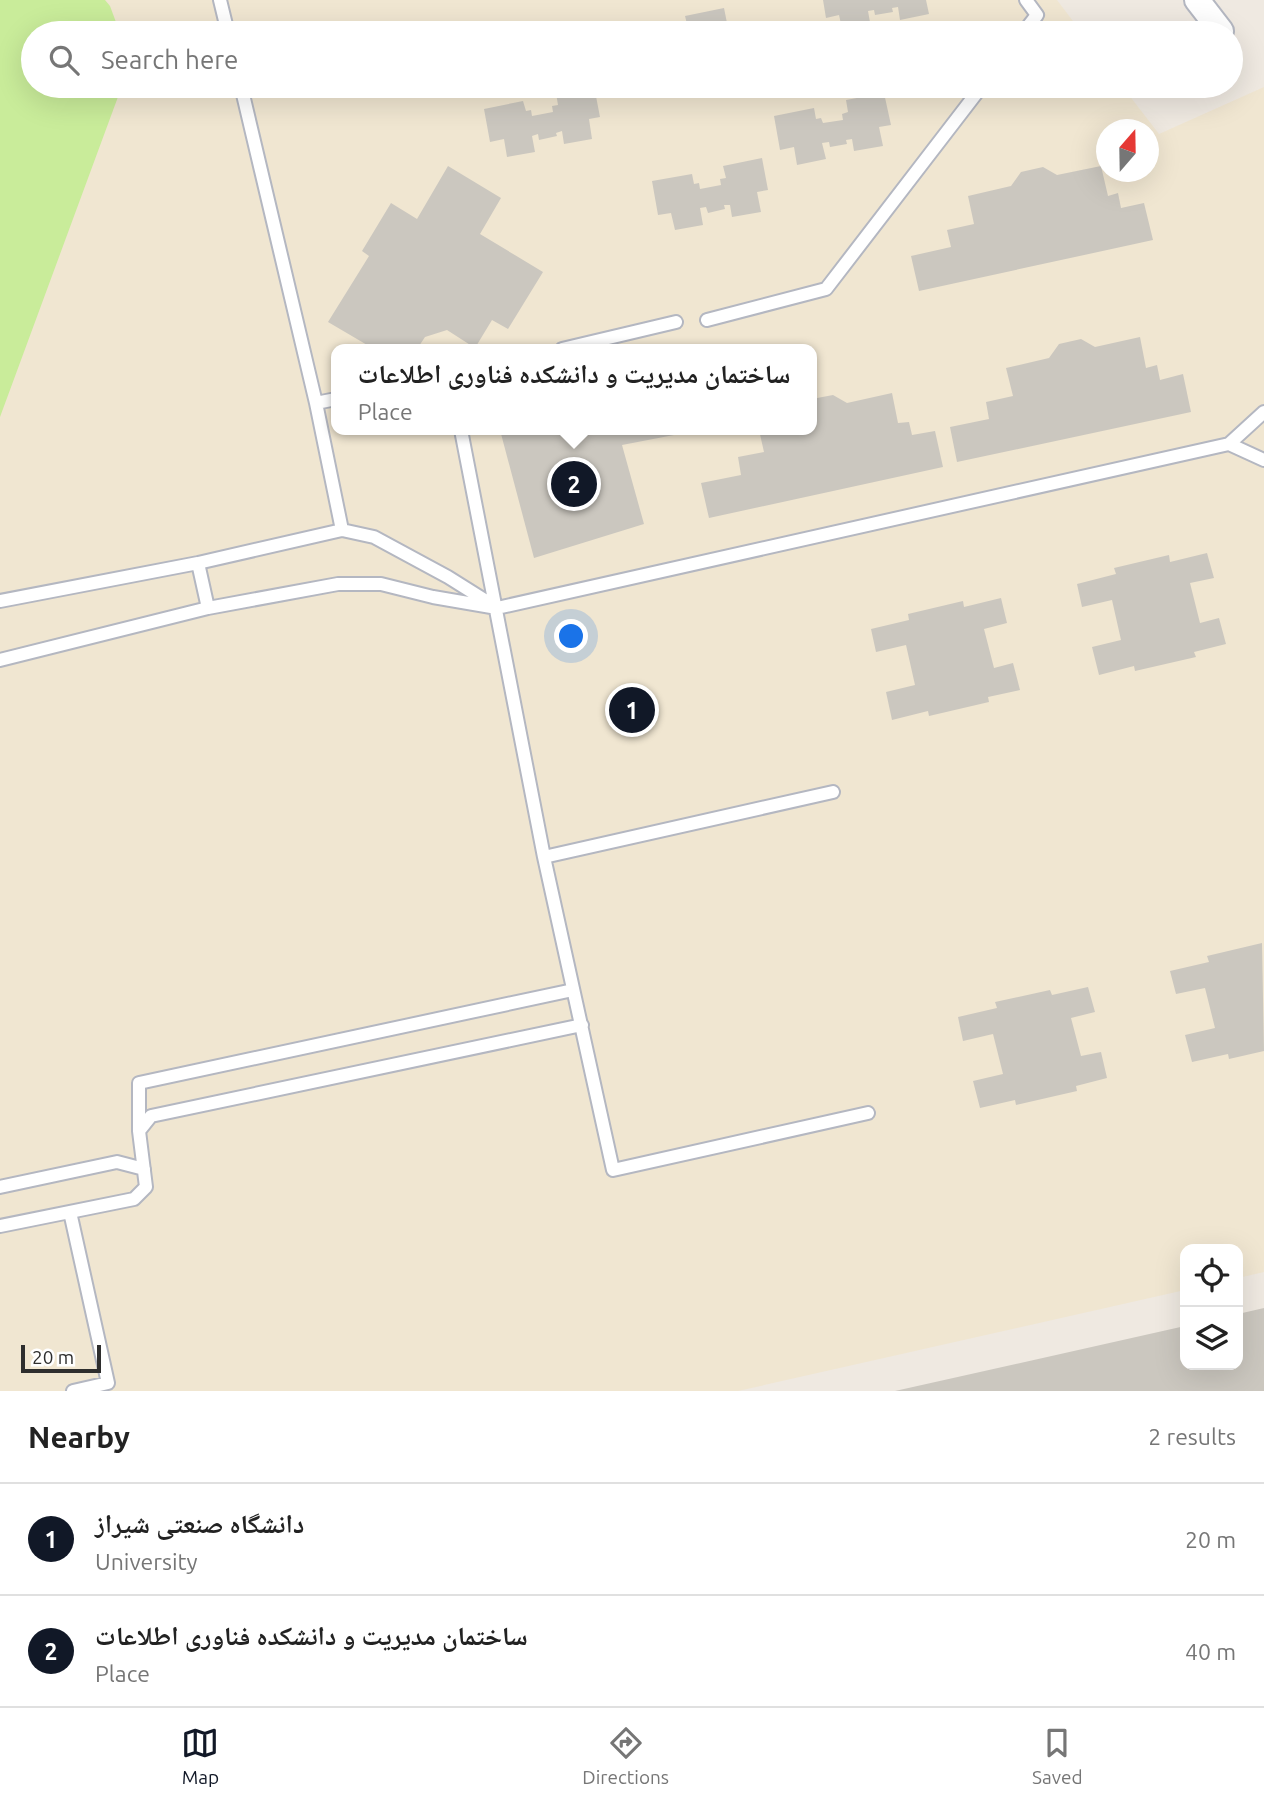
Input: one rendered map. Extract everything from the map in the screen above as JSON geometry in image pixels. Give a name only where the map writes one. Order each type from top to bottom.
[{"type":"street","points":[[1197,0],[1213,21]]},
{"type":"lane","points":[[220,0],[225,21]]},
{"type":"lane","points":[[1026,0],[1037,15],[1032,21]]},
{"type":"lane","points":[[244,98],[316,403],[342,530]]},
{"type":"lane","points":[[707,320],[826,289],[973,98]]},
{"type":"lane","points":[[583,344],[676,322]]},
{"type":"lane","points":[[316,403],[331,400]]},
{"type":"lane","points":[[0,660],[208,608],[338,584],[381,584],[433,597],[497,608],[1229,444],[1264,412]]},
{"type":"lane","points":[[462,435],[544,857],[613,1170],[868,1113]]},
{"type":"lane","points":[[1229,444],[1264,460]]},
{"type":"lane","points":[[0,601],[198,564],[342,530],[374,537],[448,577],[497,608]]},
{"type":"lane","points":[[198,564],[208,608]]},
{"type":"lane","points":[[544,857],[833,792]]},
{"type":"lane","points":[[0,1226],[134,1199],[146,1187],[139,1131],[139,1083],[573,990]]},
{"type":"lane","points":[[139,1131],[151,1116],[582,1025]]},
{"type":"lane","points":[[0,1187],[117,1162],[144,1169]]},
{"type":"lane","points":[[70,1212],[108,1383],[73,1391]]},
{"type":"shaded area","points":[[0,0],[1057,0],[1073,21],[21,21],[21,98],[1131,98],[1147,119],[1096,119],[1096,182],[1159,182],[1159,134],[1264,87],[1264,1272],[1243,1277],[1243,1244],[1180,1244],[1180,1291],[738,1391],[0,1391]]},
{"type":"green space","points":[[0,0],[105,0],[116,21],[21,21],[21,98],[118,98],[0,417]]},
{"type":"building","points":[[823,0],[926,0],[929,14],[900,20],[898,7],[892,8],[893,12],[875,15],[874,10],[868,11],[870,21],[840,21],[839,15],[826,18]]},
{"type":"building","points":[[724,8],[727,21],[686,21],[685,16]]},
{"type":"building","points":[[557,98],[596,98],[600,117],[589,119],[592,139],[564,144],[562,131],[556,133],[557,136],[539,140],[538,134],[532,136],[535,152],[507,157],[504,139],[490,142],[484,109],[523,101],[526,111],[531,110],[532,116],[553,112],[552,106],[558,105]]},
{"type":"building","points":[[885,98],[891,125],[879,127],[883,146],[854,151],[852,139],[846,140],[847,144],[830,147],[829,142],[822,143],[826,159],[797,165],[794,147],[780,150],[774,116],[814,108],[816,119],[821,118],[823,123],[843,120],[842,114],[848,112],[846,100]]},
{"type":"building","points":[[762,158],[768,190],[757,192],[761,212],[732,217],[730,205],[708,213],[706,207],[700,208],[703,225],[675,230],[671,213],[658,215],[652,181],[692,174],[694,184],[699,183],[700,189],[721,185],[720,179],[726,178],[723,166]]},
{"type":"building","points":[[448,166],[501,198],[480,234],[543,272],[508,329],[492,320],[477,344],[469,344],[447,330],[425,337],[420,344],[365,344],[328,322],[369,256],[362,251],[391,203],[417,219]]},
{"type":"building","points":[[1043,167],[1057,175],[1096,167],[1096,182],[1105,182],[1108,196],[1118,193],[1121,208],[1144,203],[1153,240],[919,291],[911,256],[951,247],[947,230],[974,224],[968,196],[1011,186],[1021,172]]},
{"type":"building","points":[[1140,337],[1146,368],[1157,365],[1160,380],[1183,374],[1191,412],[957,462],[950,427],[989,419],[986,402],[1013,396],[1006,368],[1049,358],[1059,344],[1081,339],[1095,347]]},
{"type":"building","points":[[892,393],[898,423],[909,422],[912,435],[935,431],[943,467],[709,518],[701,483],[741,475],[738,457],[764,452],[760,435],[817,435],[817,398],[833,395],[847,403]]},
{"type":"building","points":[[501,435],[674,435],[622,445],[644,524],[534,558]]},
{"type":"building","points":[[1207,553],[1214,578],[1190,583],[1200,623],[1219,618],[1226,644],[1194,652],[1196,657],[1135,671],[1134,666],[1099,675],[1092,647],[1121,640],[1112,600],[1082,607],[1077,584],[1116,574],[1114,568],[1169,555],[1170,562]]},
{"type":"building","points":[[1001,598],[1007,623],[984,629],[994,668],[1013,663],[1020,690],[988,697],[989,702],[929,716],[928,711],[892,720],[886,692],[915,685],[906,645],[876,652],[871,629],[909,620],[908,614],[963,601],[964,607]]},
{"type":"building","points":[[1262,943],[1264,1051],[1229,1059],[1228,1054],[1192,1062],[1185,1035],[1215,1028],[1205,988],[1176,994],[1170,971],[1209,962],[1207,956]]},
{"type":"building","points":[[1088,987],[1095,1012],[1071,1018],[1081,1056],[1101,1052],[1107,1078],[1076,1086],[1077,1091],[1016,1105],[1015,1100],[980,1108],[973,1081],[1003,1074],[993,1034],[963,1041],[958,1017],[997,1008],[995,1002],[1050,990],[1052,995]]},
{"type":"building","points":[[1264,1308],[1264,1391],[895,1391],[1180,1327],[1180,1370],[1243,1370],[1243,1313]]},
{"type":"place","name":"ساختمان مدیریت و دانشکده فناوری اطلاعات","points":[[574,484]]},
{"type":"place","name":"دانشگاه صنعتی شیراز","points":[[632,710]]}]
